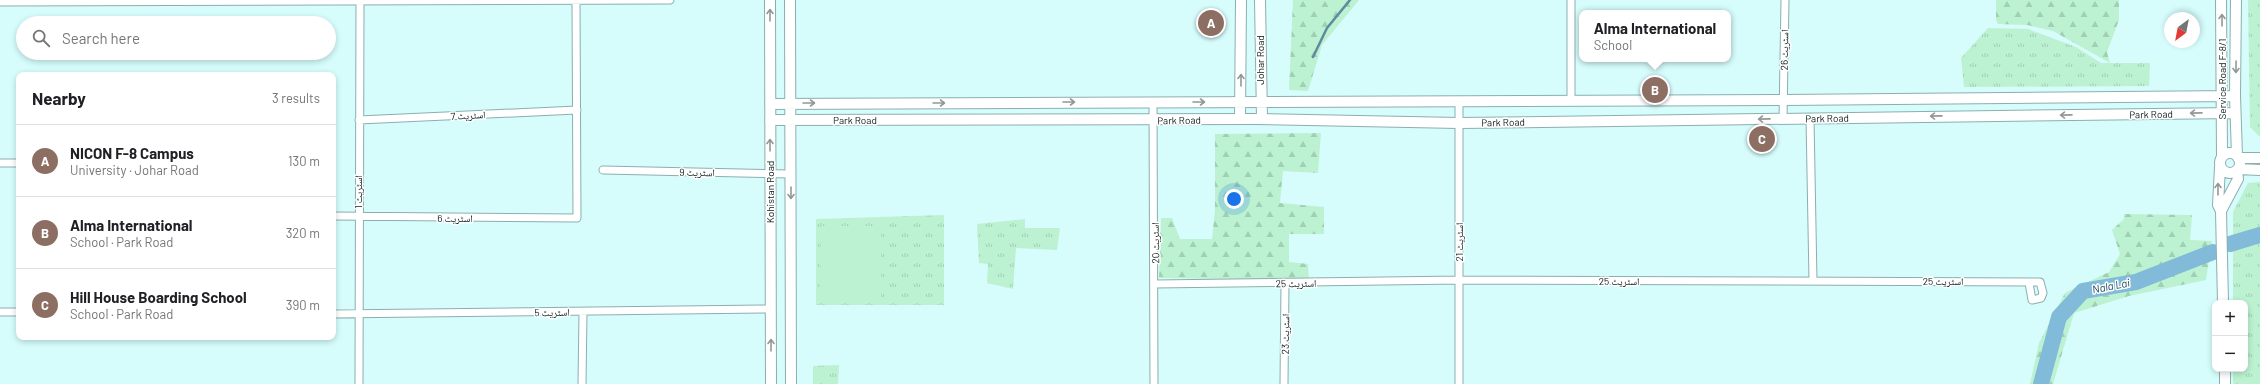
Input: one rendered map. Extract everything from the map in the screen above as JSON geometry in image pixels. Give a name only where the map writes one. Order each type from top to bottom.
[{"type":"street","points":[[0,2],[670,0]]},
{"type":"street","name":"Kohistan Road","points":[[770,0],[771,384]]},
{"type":"street","name":"Kohistan Road","points":[[790,0],[791,384]]},
{"type":"street","name":"Johar Road","points":[[1240,119],[1241,0]]},
{"type":"street","name":"Johar Road","points":[[1260,0],[1260,102],[1262,119]]},
{"type":"street","points":[[1571,0],[1571,101]]},
{"type":"street","name":"اسٹریٹ 26","points":[[1783,118],[1785,0]]},
{"type":"street","name":"Service Road F-8/1","points":[[2221,0],[2222,113],[2218,205],[2221,211],[2223,300]]},
{"type":"street","name":"Service Road F-8/1","points":[[2236,0],[2235,113],[2238,157]]},
{"type":"street","name":"اسٹریٹ 1","points":[[359,384],[358,217],[360,1]]},
{"type":"street","points":[[576,1],[577,110]]},
{"type":"street","name":"Park Road","points":[[770,104],[1783,100],[2235,96]]},
{"type":"street","name":"اسٹریٹ 21","points":[[1459,101],[1459,384]]},
{"type":"street","name":"اسٹریٹ 20","points":[[1153,102],[1155,284],[1154,384]]},
{"type":"street","name":"اسٹریٹ 7","points":[[359,120],[577,110]]},
{"type":"street","name":"اسٹریٹ 6","points":[[336,216],[576,218],[577,110]]},
{"type":"street","name":"Park Road","points":[[770,120],[1262,119],[1459,123],[2235,113]]},
{"type":"street","points":[[1810,118],[1814,281]]},
{"type":"street","points":[[2260,158],[2238,157],[2229,153],[2221,162],[2229,174],[2238,170],[2260,170]]},
{"type":"street","points":[[2238,157],[2240,162],[2238,170]]},
{"type":"street","points":[[0,163],[16,162]]},
{"type":"street","name":"اسٹریٹ 9","points":[[603,170],[791,174]]},
{"type":"street","name":"Service Road F-8/1","points":[[2221,211],[2238,179],[2238,170]]},
{"type":"street","name":"اسٹریٹ 25","points":[[1155,284],[1459,280],[2040,282],[2043,293],[2041,298],[2032,300],[2029,282]]},
{"type":"street","name":"اسٹریٹ 23","points":[[1284,384],[1285,283]]},
{"type":"street","name":"اسٹریٹ 5","points":[[336,314],[771,309]]},
{"type":"street","points":[[0,312],[16,312]]},
{"type":"street","points":[[582,384],[583,312]]},
{"type":"street","points":[[2224,372],[2225,384]]},
{"type":"green space","points":[[1293,0],[1359,0],[1322,45],[1308,91],[1289,90]]},
{"type":"green space","points":[[1996,0],[2119,0],[2119,20],[2107,52],[2110,63],[2053,31],[2027,25],[1998,24],[1996,20]]},
{"type":"green space","points":[[2248,0],[2260,0],[2260,137],[2250,127]]},
{"type":"green space","points":[[1988,28],[2028,29],[2076,47],[2101,63],[2150,63],[2149,86],[1964,87],[1961,58]]},
{"type":"green space","points":[[1321,133],[1318,173],[1283,171],[1280,203],[1324,207],[1324,234],[1289,234],[1289,262],[1308,264],[1309,280],[1159,278],[1161,218],[1172,218],[1180,239],[1212,239],[1215,210],[1215,134]]},
{"type":"green space","points":[[2260,182],[2260,384],[2233,384],[2233,372],[2248,372],[2248,300],[2233,300],[2233,212],[2248,183]]},
{"type":"green space","points":[[2124,214],[2192,215],[2190,240],[2212,241],[2206,280],[2129,296],[2074,313],[2053,384],[2030,384],[2039,343],[2065,293],[2109,272],[2120,254],[2112,230],[2124,219]]},
{"type":"green space","points":[[944,215],[944,305],[816,305],[816,219]]},
{"type":"green space","points":[[1025,219],[1025,228],[1060,228],[1057,250],[1016,248],[1013,289],[987,283],[988,264],[979,263],[977,224]]},
{"type":"green space","points":[[821,226],[881,226],[881,303],[820,303]]},
{"type":"green space","points":[[839,365],[838,384],[813,384],[813,366]]},
{"type":"waterway","points":[[1313,57],[1327,28],[1350,0]]},
{"type":"waterway","name":"Nala Lai","points":[[2230,244],[2260,235]]},
{"type":"waterway","name":"Nala Lai","points":[[2041,384],[2059,317],[2083,291],[2136,282],[2213,252]]},
{"type":"place","name":"NICON F-8 Campus","points":[[1211,23]]},
{"type":"place","name":"Alma International","points":[[1655,90]]},
{"type":"place","name":"Hill House Boarding School","points":[[1762,139]]}]
